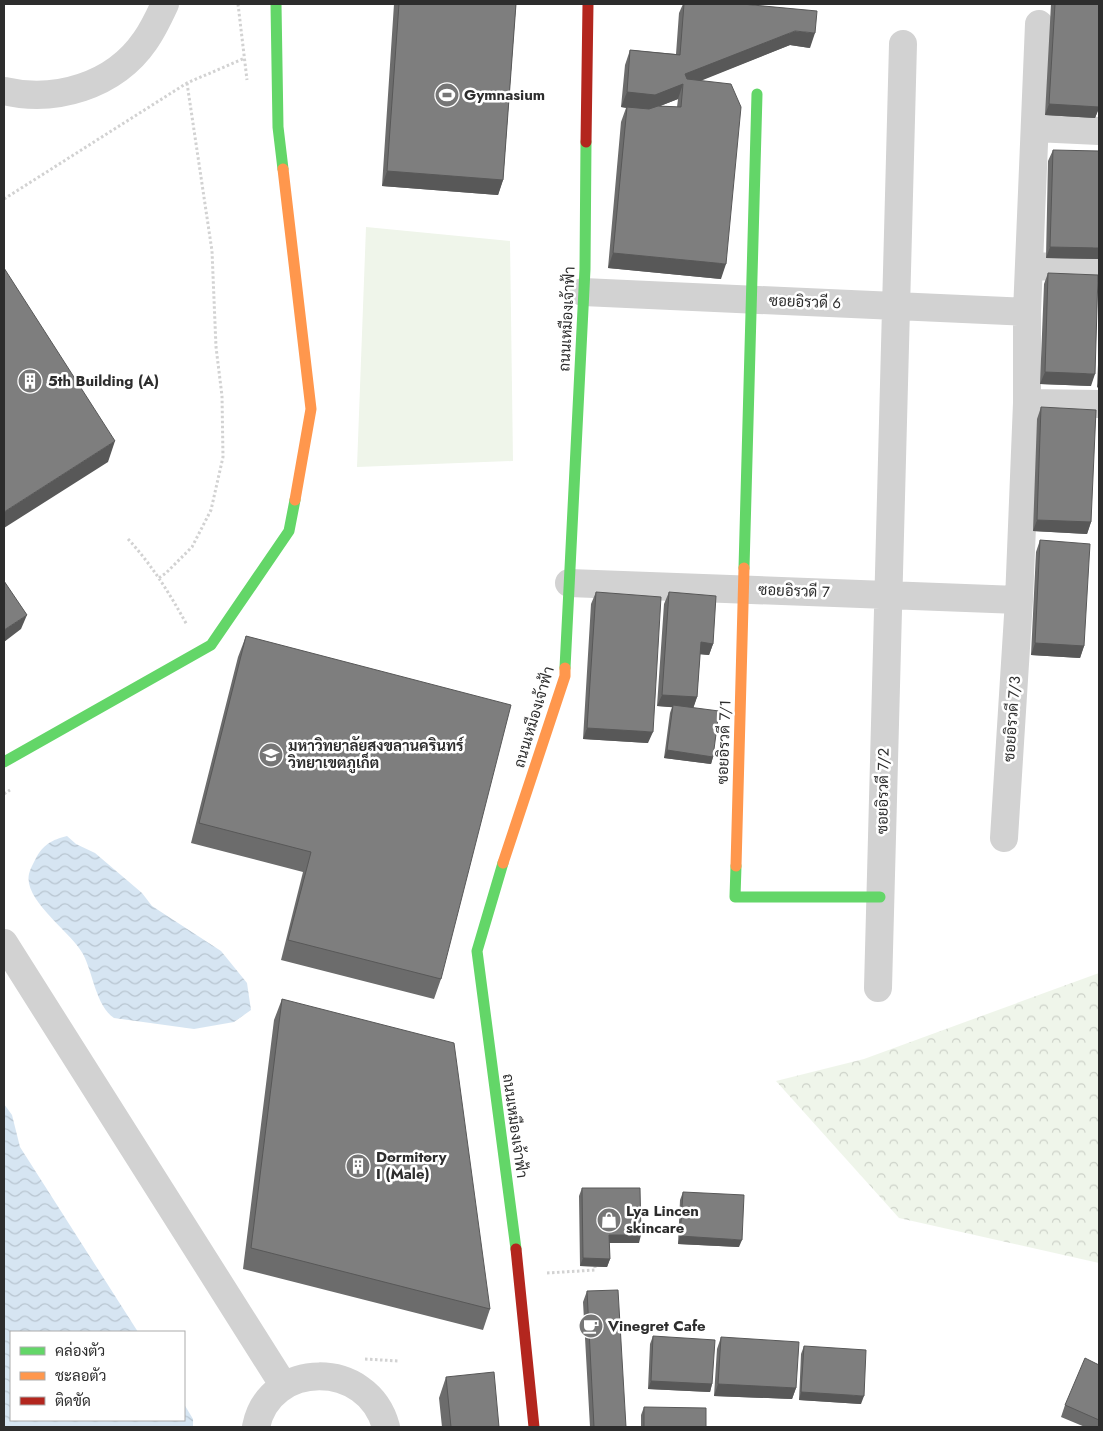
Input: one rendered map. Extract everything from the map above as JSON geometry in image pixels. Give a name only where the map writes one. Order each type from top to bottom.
[{"type":"street","points":[[4,91],[27,95],[49,95],[71,91],[105,76],[129,59],[144,43],[156,24],[165,4]]},
{"type":"street","points":[[4,762],[211,645],[289,531],[311,409],[278,127],[276,4]]},
{"type":"street","name":"ถนนเหมืองเจ้าฟ้า","points":[[534,1427],[519,1275],[477,951],[511,834],[565,676],[583,292],[588,4]]},
{"type":"street","name":"ซอยอิรวดี 7/3","points":[[1004,838],[1019,600],[1027,403],[1027,312],[1039,24]]},
{"type":"street","name":"ซอยอิรวดี 7/2","points":[[878,988],[902,44]]},
{"type":"street","name":"ซอยอิรวดี 7/1","points":[[756,94],[735,897],[880,897]]},
{"type":"street","points":[[1035,128],[1099,131]]},
{"type":"street","points":[[1029,266],[1099,268]]},
{"type":"street","name":"ซอยอิรวดี 6","points":[[583,292],[1027,312]]},
{"type":"street","points":[[1027,403],[1099,404]]},
{"type":"street","name":"ซอยอิรวดี 7","points":[[569,583],[1019,600]]},
{"type":"street","points":[[4,943],[284,1386]]},
{"type":"street","points":[[256,1427],[268,1400],[284,1386],[305,1377],[328,1376],[351,1382],[370,1396],[383,1415],[386,1427]]},
{"type":"path","points":[[238,4],[246,58],[247,87]]},
{"type":"path","points":[[4,199],[187,83],[246,58]]},
{"type":"path","points":[[159,578],[192,547],[211,510],[222,457],[222,396],[216,347],[212,251],[187,83]]},
{"type":"path","points":[[128,539],[159,578],[187,625],[193,618]]},
{"type":"path","points":[[4,794],[12,789]]},
{"type":"path","points":[[519,1275],[595,1270],[595,1266]]},
{"type":"green space","points":[[366,227],[510,241],[513,461],[357,467]]},
{"type":"green space","points":[[1099,973],[1099,1263],[899,1218],[776,1081],[864,1059]]},
{"type":"water","points":[[67,836],[76,844],[95,853],[142,893],[152,906],[221,951],[247,983],[251,1010],[234,1022],[194,1029],[114,1018],[108,1013],[99,997],[83,954],[33,895],[29,884],[30,870],[41,850],[52,841]]},
{"type":"water","points":[[4,1104],[12,1115],[20,1147],[137,1331],[10,1331],[10,1421],[185,1421],[185,1406],[193,1419],[193,1427],[4,1427]]},
{"type":"building","name":"Gymnasium","points":[[399,4],[516,4],[503,180],[387,171]]},
{"type":"building","points":[[684,4],[742,4],[817,11],[815,33],[795,31],[685,74],[687,79],[731,84],[741,107],[726,264],[613,253],[627,107],[649,109],[658,106],[681,107],[683,84],[655,95],[627,92],[630,50],[680,55]]},
{"type":"building","points":[[1055,4],[1099,4],[1099,107],[1049,104]]},
{"type":"building","points":[[1053,150],[1099,151],[1099,248],[1050,247]]},
{"type":"building","name":"5th Building (A)","points":[[4,268],[115,441],[4,512]]},
{"type":"building","points":[[1048,273],[1098,275],[1095,374],[1045,372]]},
{"type":"building","points":[[1041,407],[1096,410],[1091,522],[1037,520]]},
{"type":"building","points":[[1040,540],[1090,544],[1084,646],[1035,643]]},
{"type":"building","points":[[4,581],[27,615],[4,630]]},
{"type":"building","points":[[596,592],[661,597],[653,732],[587,728]]},
{"type":"building","points":[[669,592],[716,596],[713,644],[701,642],[697,697],[662,695]]},
{"type":"building","points":[[246,636],[511,705],[441,979],[288,940],[311,852],[199,823]]},
{"type":"building","points":[[673,705],[719,711],[713,757],[667,750]]},
{"type":"building","name":"Dormitory I (Male)","points":[[282,999],[454,1043],[490,1309],[251,1248]]},
{"type":"building","name":"Lya Lincen skincare","points":[[582,1188],[640,1188],[641,1235],[609,1235],[610,1259],[583,1258]]},
{"type":"building","points":[[683,1192],[744,1195],[742,1240],[680,1236]]},
{"type":"building","points":[[618,1290],[626,1427],[594,1427],[587,1291]]},
{"type":"building","points":[[653,1336],[715,1340],[712,1384],[651,1381]]},
{"type":"building","points":[[721,1337],[799,1342],[796,1388],[718,1384]]},
{"type":"building","points":[[804,1346],[866,1350],[864,1396],[801,1392]]},
{"type":"building","points":[[1085,1358],[1099,1365],[1099,1420],[1065,1405]]},
{"type":"building","points":[[494,1372],[499,1427],[451,1427],[446,1377]]},
{"type":"building","points":[[644,1407],[706,1408],[706,1427],[644,1427]]},
{"type":"traffic: fast","points":[[276,4],[278,127],[283,169]]},
{"type":"traffic: fast","points":[[744,568],[757,94]]},
{"type":"traffic: fast","points":[[565,668],[585,269],[586,142]]},
{"type":"traffic: fast","points":[[4,762],[211,645],[289,531],[295,500]]},
{"type":"traffic: fast","points":[[503,863],[477,951],[516,1249]]},
{"type":"traffic: fast","points":[[736,866],[735,897],[880,897]]},
{"type":"traffic: slow","points":[[283,169],[311,409],[295,500]]},
{"type":"traffic: slow","points":[[736,866],[744,568]]},
{"type":"traffic: slow","points":[[503,863],[565,676],[565,668]]},
{"type":"traffic: jam","points":[[586,142],[588,4]]},
{"type":"traffic: jam","points":[[516,1249],[534,1427]]},
{"type":"place","name":"Gymnasium","points":[[447,95]]},
{"type":"place","name":"5th Building (A)","points":[[30,381]]},
{"type":"place","name":"มหาวิทยาลัยสงขลานครินทร์ วิทยาเขตภูเก็ต","points":[[271,755]]},
{"type":"place","name":"Dormitory I (Male)","points":[[358,1166]]},
{"type":"place","name":"Lya Lincen skincare","points":[[609,1220]]},
{"type":"place","name":"Vinegret Cafe","points":[[591,1326]]}]
